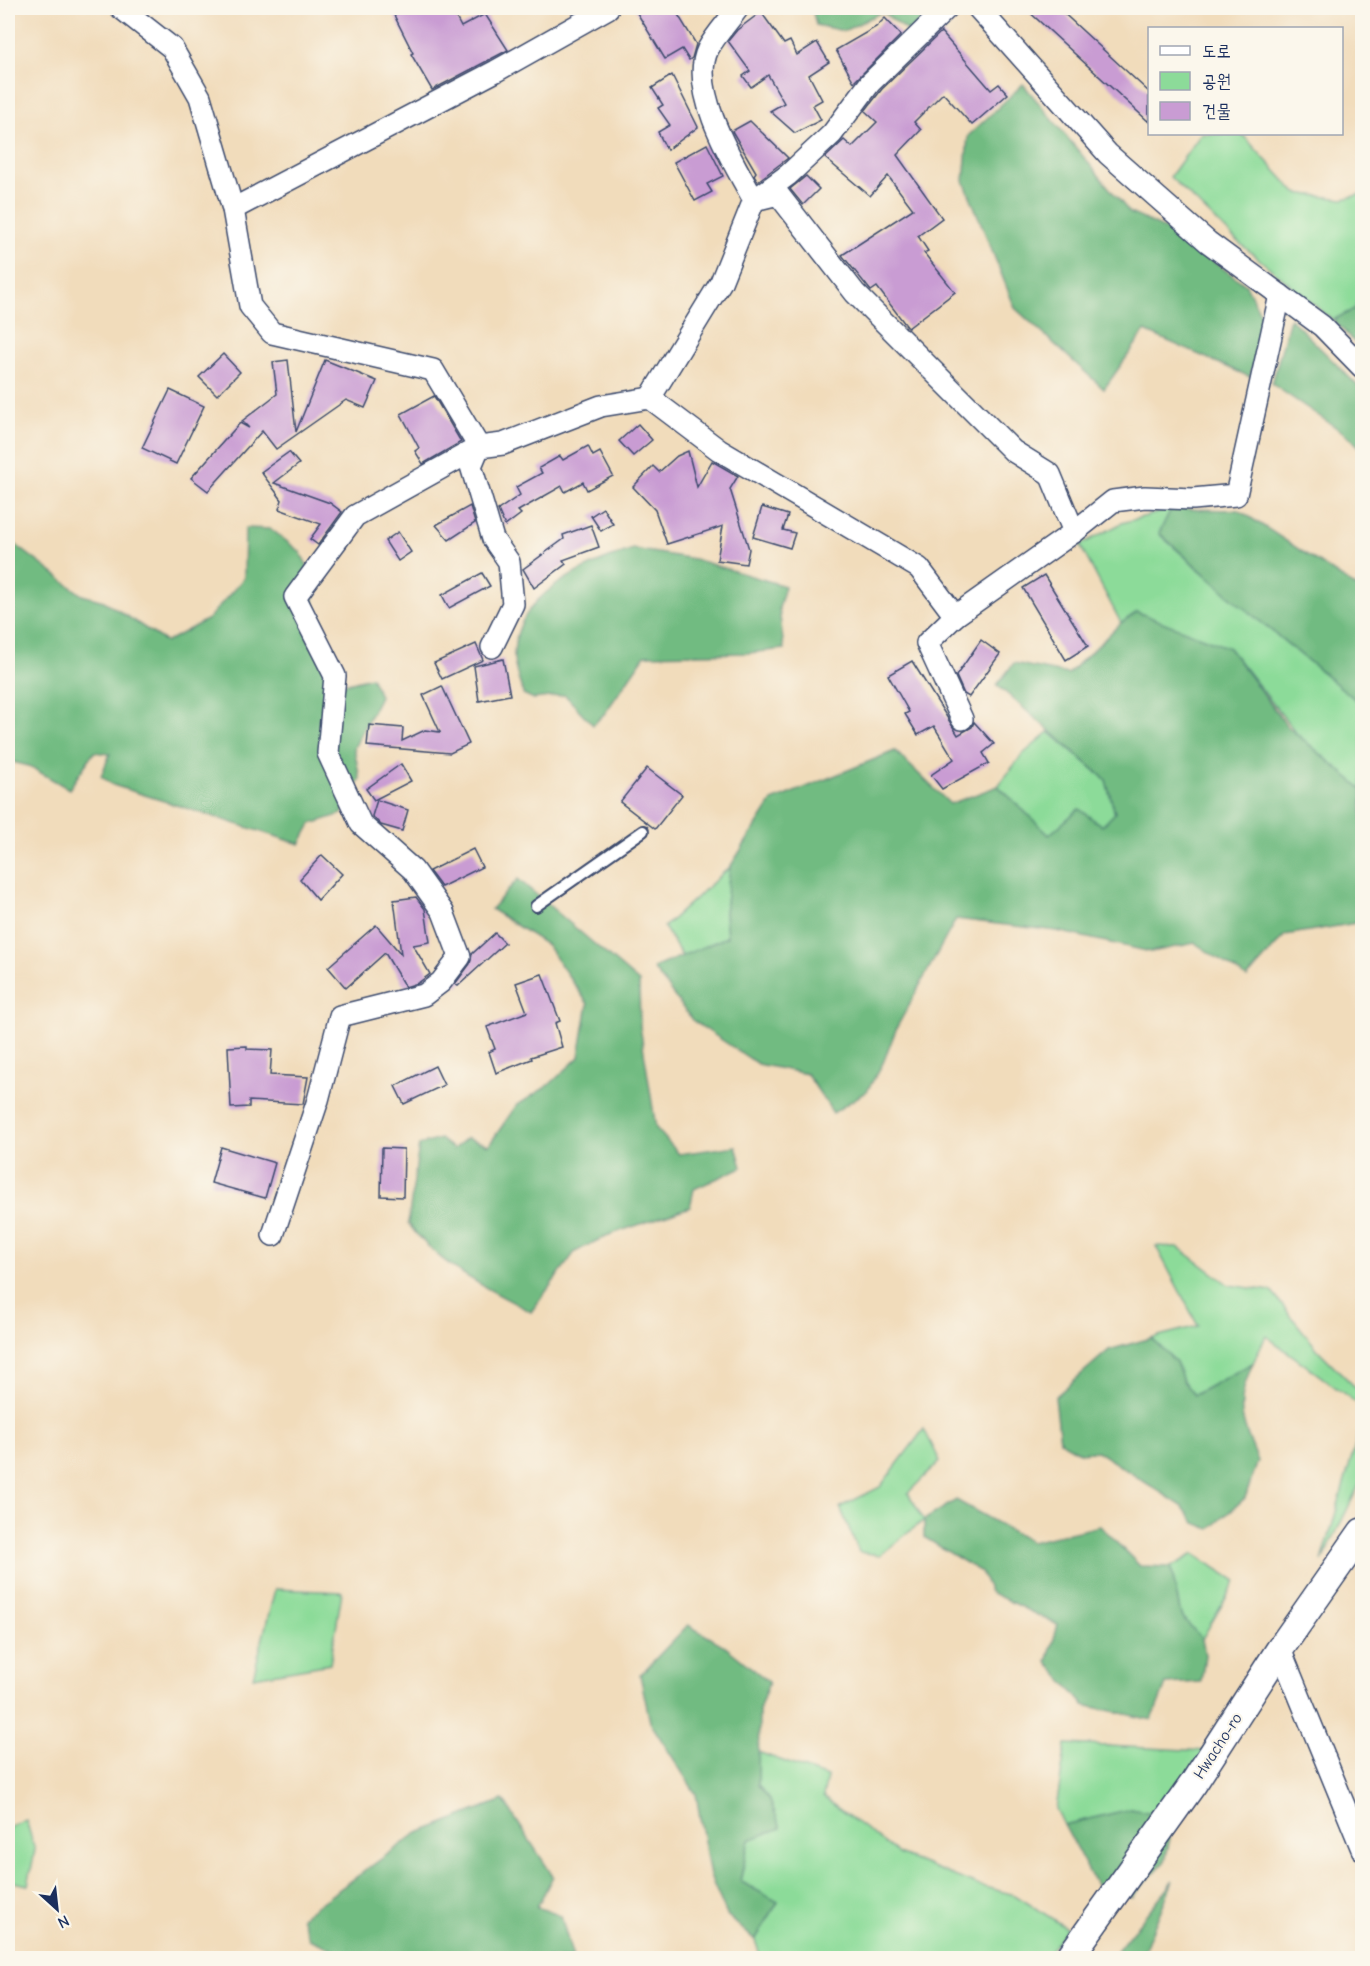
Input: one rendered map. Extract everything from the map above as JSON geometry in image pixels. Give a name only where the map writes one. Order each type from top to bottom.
[{"type":"street","points":[[121,8],[172,48],[200,98],[233,209],[250,306],[272,333],[433,370],[478,447]]},
{"type":"street","points":[[233,209],[608,8]]},
{"type":"street","points":[[738,8],[708,50],[702,77],[721,141],[754,200]]},
{"type":"street","points":[[650,398],[721,282],[754,200],[788,175],[832,134],[870,83],[947,8]]},
{"type":"street","points":[[978,8],[1108,154],[1208,242],[1322,327],[1362,367]]},
{"type":"street","points":[[754,200],[778,194],[855,293],[1013,452],[1050,474],[1074,532]]},
{"type":"street","points":[[962,719],[927,643],[955,616],[1074,532],[1113,501],[1144,497],[1193,499],[1236,495],[1280,295]]},
{"type":"street","points":[[273,1235],[318,1100],[340,1016],[424,996],[441,982],[460,957],[443,912],[413,870],[361,824],[328,753],[335,676],[295,597],[355,516],[478,447],[503,444],[601,406],[650,398],[719,450],[919,568],[955,616]]},
{"type":"street","points":[[478,447],[471,466],[493,539],[510,562],[513,604],[492,647]]},
{"type":"street","name":"Hwacho-ro","points":[[1070,1959],[1193,1784],[1280,1649],[1362,1532]]},
{"type":"street","points":[[1280,1649],[1362,1849]]},
{"type":"lane","points":[[536,906],[643,831]]},
{"type":"green space","points":[[812,8],[934,8],[909,32],[882,12],[844,31],[816,25]]},
{"type":"green space","points":[[1023,84],[1130,213],[1174,233],[1246,285],[1264,321],[1250,377],[1145,331],[1104,389],[1015,308],[964,181],[968,136]]},
{"type":"green space","points":[[1200,135],[1243,135],[1296,193],[1343,199],[1362,194],[1362,282],[1355,309],[1333,320],[1237,241],[1170,177]]},
{"type":"green space","points":[[1355,309],[1362,315],[1362,350],[1333,320]]},
{"type":"green space","points":[[1290,318],[1362,390],[1362,450],[1350,437],[1272,384]]},
{"type":"green space","points":[[1171,509],[1159,534],[1233,599],[1362,705],[1362,789],[1297,734],[1229,648],[1137,613],[1121,623],[1080,545],[1122,523]]},
{"type":"green space","points":[[1171,509],[1239,510],[1362,591],[1362,705],[1233,599],[1159,533]]},
{"type":"green space","points":[[245,528],[271,529],[300,552],[315,580],[313,615],[344,684],[371,677],[380,696],[354,748],[360,779],[342,814],[311,824],[300,844],[113,785],[101,776],[110,754],[94,752],[69,789],[29,766],[8,761],[8,539],[82,595],[104,601],[166,642],[208,619],[244,578]]},
{"type":"green space","points":[[633,549],[694,559],[785,586],[779,608],[784,649],[749,653],[645,655],[605,713],[593,725],[565,695],[534,699],[523,694],[514,654],[518,632],[527,614],[540,598],[556,585],[594,564]]},
{"type":"green space","points":[[1137,612],[1229,648],[1287,726],[1362,789],[1362,924],[1356,923],[1285,935],[1247,978],[1195,943],[1151,952],[1057,931],[956,919],[897,1027],[883,1063],[867,1091],[833,1113],[807,1074],[758,1064],[692,1020],[653,968],[727,937],[725,913],[730,867],[772,801],[895,751],[950,804],[998,786],[1049,835],[1079,809],[1102,826],[1115,813],[1106,780],[997,685],[1014,663],[1068,674],[1121,623]]},
{"type":"green space","points":[[1049,732],[1106,780],[1115,814],[1102,826],[1079,809],[1049,835],[998,786],[1022,755]]},
{"type":"green space","points":[[730,867],[725,913],[727,937],[682,956],[664,927]]},
{"type":"green space","points":[[518,879],[639,982],[640,1026],[656,1128],[679,1154],[736,1146],[742,1167],[694,1189],[690,1207],[606,1236],[575,1252],[531,1312],[448,1264],[420,1238],[408,1223],[419,1145],[440,1139],[453,1149],[467,1138],[489,1145],[516,1106],[549,1085],[579,1057],[588,1004],[547,945],[491,909]]},
{"type":"green space","points":[[1156,1246],[1178,1247],[1229,1285],[1271,1291],[1318,1350],[1362,1394],[1362,1407],[1266,1336],[1253,1363],[1194,1395],[1183,1381],[1176,1362],[1151,1338],[1198,1326]]},
{"type":"green space","points":[[1151,1338],[1176,1362],[1183,1381],[1194,1395],[1253,1363],[1243,1391],[1242,1413],[1247,1434],[1258,1461],[1245,1498],[1210,1529],[1195,1523],[1182,1506],[1097,1451],[1081,1453],[1060,1441],[1055,1397],[1109,1350]]},
{"type":"green space","points":[[1362,1421],[1362,1479],[1322,1561]]},
{"type":"green space","points":[[924,1429],[940,1461],[908,1493],[924,1520],[880,1555],[859,1552],[840,1507],[880,1487]]},
{"type":"green space","points":[[956,1500],[1031,1542],[1100,1526],[1140,1566],[1171,1567],[1181,1616],[1202,1639],[1205,1655],[1201,1682],[1166,1684],[1152,1720],[1084,1705],[1047,1662],[1058,1625],[990,1592],[981,1572],[924,1537],[924,1520]]},
{"type":"green space","points":[[1194,1554],[1236,1581],[1202,1639],[1181,1616],[1171,1567]]},
{"type":"green space","points":[[275,1589],[342,1592],[330,1664],[253,1677]]},
{"type":"green space","points":[[688,1625],[723,1645],[769,1682],[759,1710],[758,1785],[769,1798],[781,1828],[749,1840],[740,1881],[778,1902],[755,1940],[727,1915],[710,1876],[696,1794],[650,1722],[640,1675]]},
{"type":"green space","points":[[1066,1744],[1207,1751],[1159,1819],[1131,1809],[1064,1825],[1056,1809]]},
{"type":"green space","points":[[758,1752],[827,1777],[823,1797],[899,1854],[977,1885],[1015,1895],[1067,1928],[1045,1958],[761,1958],[755,1940],[778,1902],[740,1882],[749,1839],[769,1798],[758,1785]]},
{"type":"green space","points":[[503,1800],[553,1876],[537,1907],[561,1916],[573,1958],[346,1958],[340,1952],[309,1939],[301,1917],[416,1834]]},
{"type":"green space","points":[[1131,1809],[1154,1813],[1170,1838],[1165,1861],[1132,1897],[1096,1885],[1064,1825]]},
{"type":"green space","points":[[26,1820],[35,1850],[28,1885],[8,1881],[8,1828]]},
{"type":"green space","points":[[1173,1881],[1141,1958],[1111,1958]]},
{"type":"building","points":[[410,8],[451,8],[461,27],[485,14],[508,50],[432,90],[411,54],[413,53],[394,15]]},
{"type":"building","points":[[634,8],[674,8],[696,44],[692,58],[689,60],[682,49],[665,59]]},
{"type":"building","points":[[1025,8],[1058,8],[1148,91],[1148,121]]},
{"type":"building","points":[[761,12],[784,44],[790,41],[797,55],[817,42],[829,62],[809,75],[822,100],[813,105],[821,120],[795,133],[770,111],[784,103],[768,75],[751,87],[743,76],[750,71],[728,41],[737,30]]},
{"type":"building","points":[[885,18],[901,35],[854,82],[836,50],[876,27]]},
{"type":"building","points":[[941,32],[991,90],[999,84],[1008,94],[972,125],[943,93],[914,122],[921,130],[897,155],[942,218],[918,236],[928,251],[924,253],[955,292],[908,328],[877,287],[871,291],[842,255],[913,209],[888,176],[870,196],[825,158],[844,140],[852,147],[877,122],[865,111],[882,89]]},
{"type":"building","points":[[672,75],[698,127],[667,150],[658,132],[670,125],[658,108],[663,105],[652,88]]},
{"type":"building","points":[[750,121],[788,158],[758,181],[754,175],[756,172],[732,131]]},
{"type":"building","points":[[707,144],[723,176],[707,184],[712,192],[695,201],[674,162]]},
{"type":"building","points":[[806,176],[819,189],[803,205],[790,189]]},
{"type":"building","points":[[223,354],[240,372],[217,395],[199,377]]},
{"type":"building","points":[[288,360],[296,432],[325,360],[377,381],[365,408],[346,400],[276,449],[262,431],[208,491],[191,478],[240,423],[249,428],[242,421],[277,394],[273,362]]},
{"type":"building","points":[[170,390],[204,406],[176,464],[142,448]]},
{"type":"building","points":[[434,396],[461,442],[423,464],[415,451],[419,448],[401,414]]},
{"type":"building","points":[[638,424],[652,440],[633,456],[619,441]]},
{"type":"building","points":[[588,446],[593,456],[600,452],[613,476],[587,490],[583,482],[565,492],[562,486],[518,511],[521,514],[505,526],[498,510],[520,495],[516,487],[542,473],[539,468],[560,456],[563,460]]},
{"type":"building","points":[[688,451],[697,487],[712,461],[738,476],[730,489],[749,549],[746,564],[717,560],[723,526],[667,544],[655,510],[633,487],[653,466],[659,472],[677,456]]},
{"type":"building","points":[[289,452],[299,464],[274,483],[330,503],[342,512],[318,545],[310,539],[321,524],[279,509],[282,500],[261,472]]},
{"type":"building","points":[[470,506],[475,523],[449,540],[436,525]]},
{"type":"building","points":[[762,507],[788,515],[783,530],[795,533],[790,548],[753,537]]},
{"type":"building","points":[[603,508],[613,524],[601,531],[591,516]]},
{"type":"building","points":[[591,525],[599,547],[563,560],[566,564],[534,588],[523,569],[564,539],[563,535]]},
{"type":"building","points":[[398,532],[411,552],[398,561],[385,541]]},
{"type":"building","points":[[482,573],[490,586],[449,608],[442,595]]},
{"type":"building","points":[[1044,575],[1088,646],[1066,660],[1023,588]]},
{"type":"building","points":[[981,640],[1000,654],[969,697],[964,694],[956,676]]},
{"type":"building","points":[[476,644],[483,660],[442,679],[434,663]]},
{"type":"building","points":[[503,659],[510,695],[479,701],[474,666]]},
{"type":"building","points":[[912,661],[958,735],[972,727],[974,722],[994,744],[983,753],[989,763],[942,789],[931,775],[954,759],[934,726],[918,735],[905,714],[909,712],[888,675]]},
{"type":"building","points":[[442,686],[469,744],[450,753],[367,746],[369,725],[403,728],[402,741],[425,730],[440,732],[423,695]]},
{"type":"building","points":[[401,764],[411,781],[374,800],[366,789]]},
{"type":"building","points":[[647,768],[682,795],[655,829],[620,802]]},
{"type":"building","points":[[377,800],[408,810],[402,831],[381,825],[372,816]]},
{"type":"building","points":[[473,849],[482,867],[441,887],[429,871]]},
{"type":"building","points":[[322,855],[342,874],[318,900],[300,879]]},
{"type":"building","points":[[416,897],[425,909],[430,942],[413,945],[430,974],[418,983],[405,987],[385,953],[346,988],[328,967],[376,925],[401,954],[394,900]]},
{"type":"building","points":[[495,933],[505,943],[458,986],[455,984],[470,964],[472,954]]},
{"type":"building","points":[[542,974],[560,1021],[555,1023],[562,1047],[531,1057],[532,1059],[496,1073],[489,1052],[495,1049],[487,1027],[527,1012],[516,983]]},
{"type":"building","points":[[247,1046],[247,1049],[272,1050],[270,1075],[308,1077],[303,1104],[249,1101],[249,1107],[231,1108],[228,1047]]},
{"type":"building","points":[[435,1066],[444,1085],[404,1104],[395,1086]]},
{"type":"building","points":[[221,1147],[275,1163],[265,1198],[211,1183]]},
{"type":"building","points":[[382,1148],[404,1149],[403,1197],[381,1196]]}]
